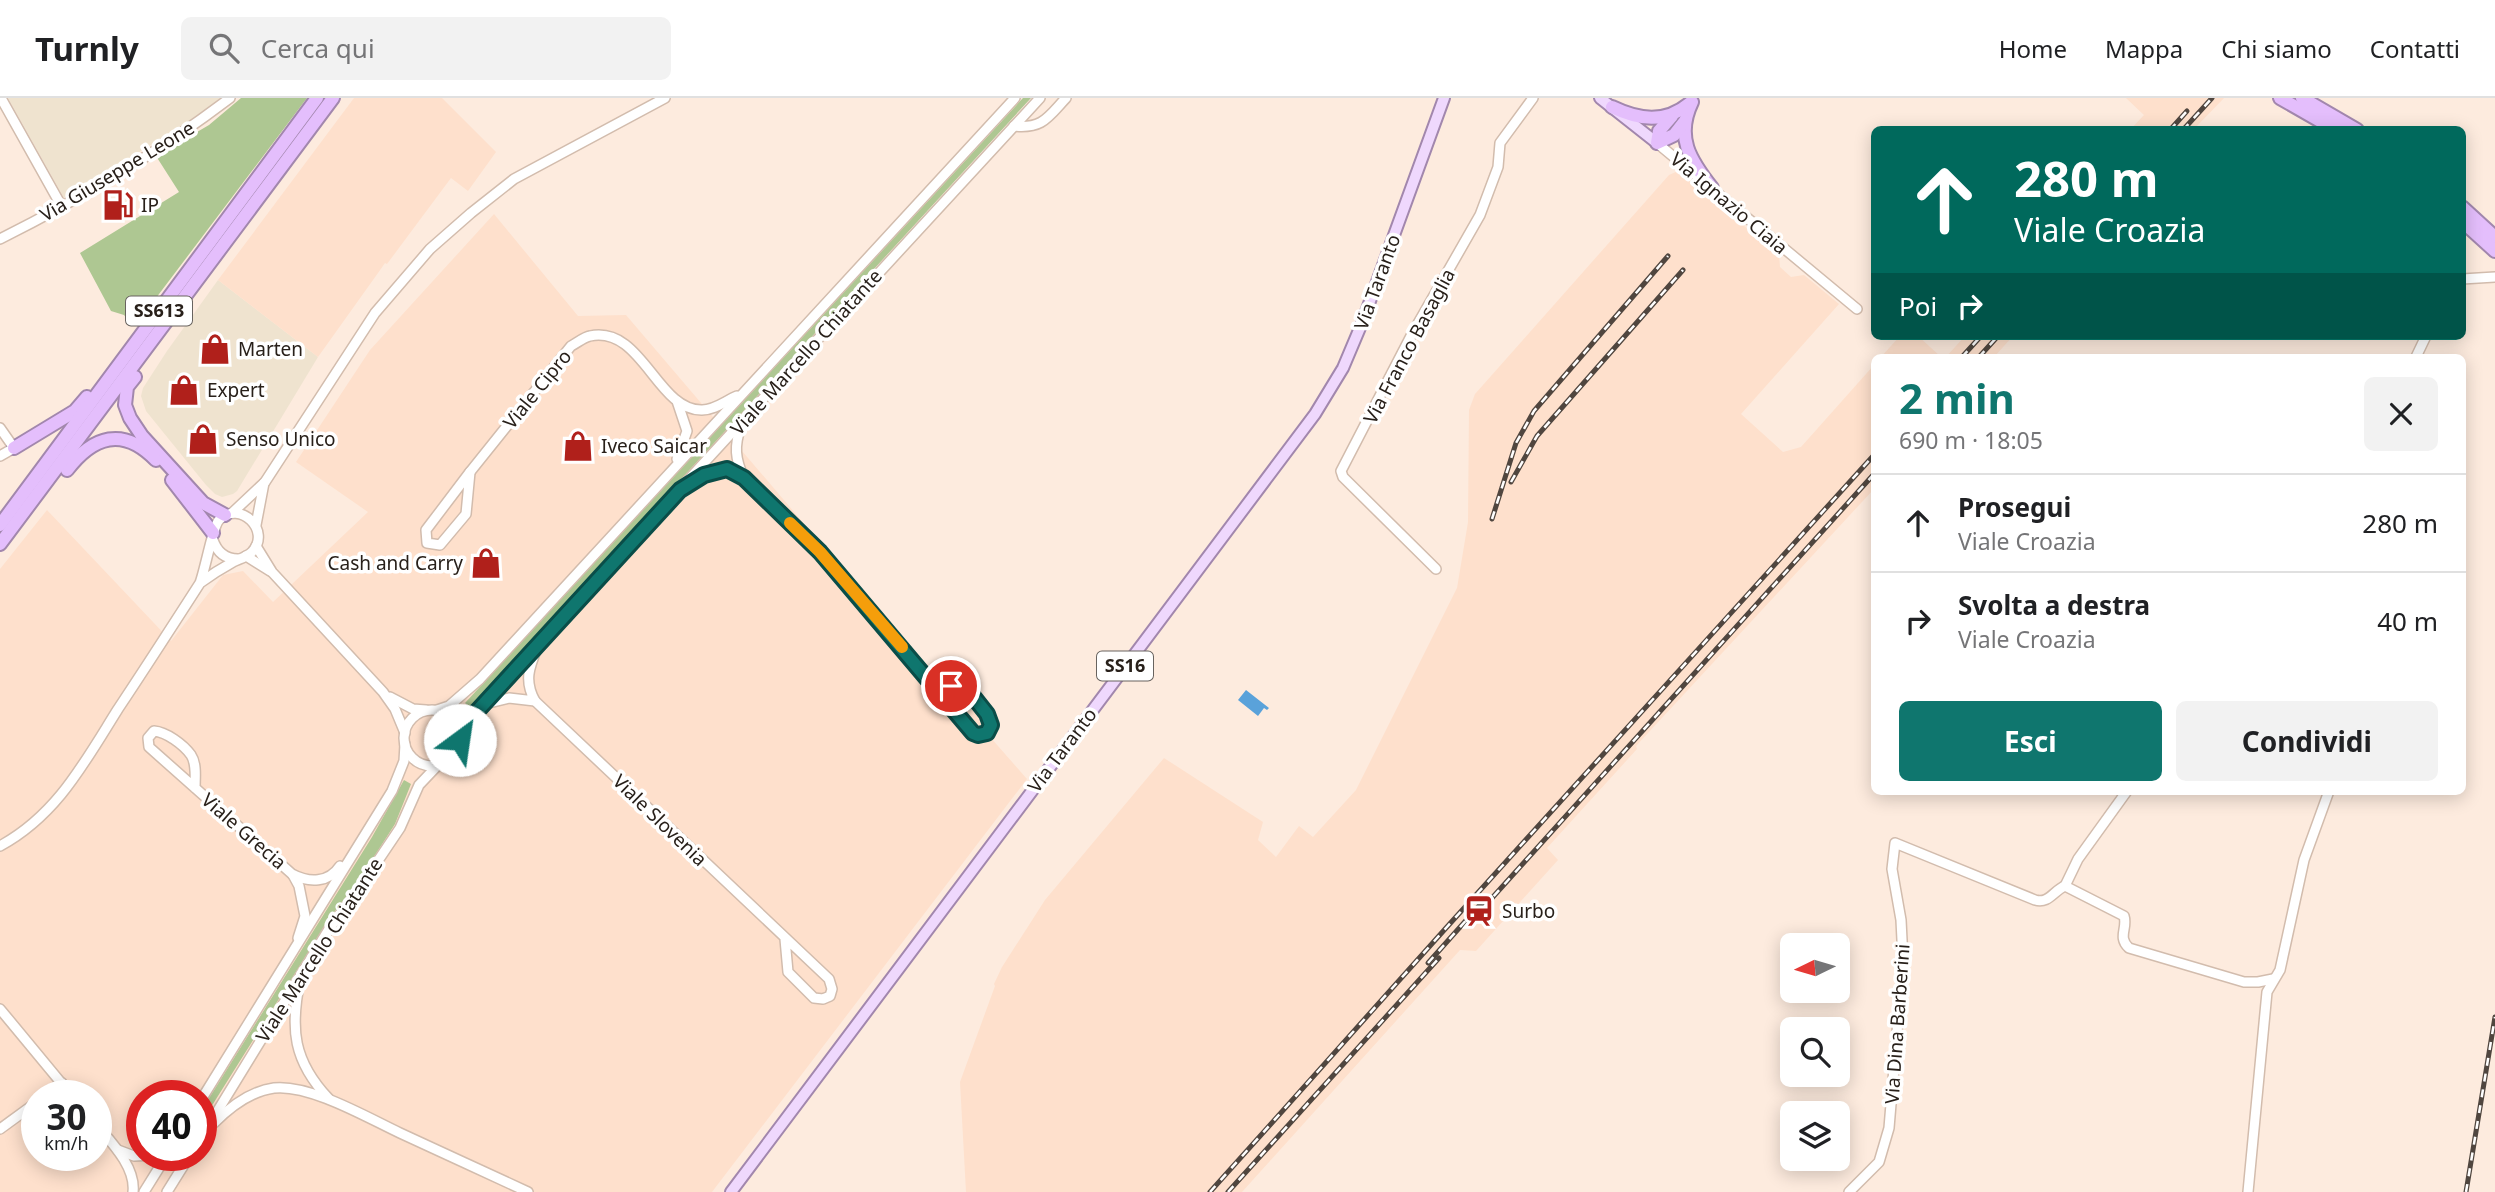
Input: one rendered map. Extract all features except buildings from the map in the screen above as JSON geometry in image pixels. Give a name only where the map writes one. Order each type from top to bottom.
[{"type":"highway","name":"SS613","points":[[0,544],[6,527],[155,317],[317,98]]},
{"type":"highway","name":"SS613","points":[[6,527],[199,280],[333,98]]},
{"type":"highway","points":[[2280,98],[2329,126]]},
{"type":"highway","points":[[2302,98],[2350,126]]},
{"type":"highway","points":[[1657,143],[1674,135],[1680,117],[1693,100]]},
{"type":"highway","points":[[1612,107],[1641,118],[1680,117]]},
{"type":"highway","points":[[1680,117],[1690,157],[1712,188]]},
{"type":"highway","points":[[2466,211],[2495,237]]},
{"type":"highway","points":[[2466,225],[2495,251]]},
{"type":"highway","points":[[199,280],[187,306],[127,387],[125,405],[142,436],[203,503],[228,514]]},
{"type":"highway","points":[[14,448],[75,411],[142,326],[155,317]]},
{"type":"highway","points":[[6,527],[35,511],[80,453],[96,442],[113,440],[134,442],[154,457],[199,512],[213,536]]},
{"type":"main road","name":"Via Taranto","points":[[731,1192],[1315,414],[1343,368],[1363,323],[1444,98]]},
{"type":"main road","name":"Via Ignazio Ciaia","points":[[1600,98],[1657,143]]},
{"type":"street","points":[[1,98],[62,207]]},
{"type":"street","name":"Via Giuseppe Leone","points":[[0,239],[62,207],[200,121],[230,98]]},
{"type":"street","points":[[0,846],[38,821],[69,785],[200,583],[219,520],[265,482],[375,313],[430,248],[514,179],[665,98]]},
{"type":"street","name":"Viale Marcello Chiatante","points":[[437,710],[449,706],[480,679],[1015,98]]},
{"type":"street","name":"Viale Marcello Chiatante","points":[[217,1111],[328,929],[400,828],[419,785],[458,749],[459,732],[1040,98]]},
{"type":"street","points":[[1014,126],[1042,124],[1066,98]]},
{"type":"street","name":"Via Franco Basaglia","points":[[1436,569],[1343,477],[1341,471],[1412,334],[1480,215],[1498,167],[1500,143],[1533,98]]},
{"type":"street","name":"Via Ignazio Ciaia","points":[[1657,143],[1857,309]]},
{"type":"street","points":[[2466,279],[2495,277]]},
{"type":"street","name":"Viale Cipro","points":[[470,472],[466,514],[440,545],[427,542],[426,530],[470,472],[571,346],[590,336],[613,337],[628,346],[677,401],[687,431],[672,469]]},
{"type":"street","points":[[677,401],[702,410],[714,408],[742,393]]},
{"type":"street","points":[[743,421],[737,438],[736,462],[744,478]]},
{"type":"street","points":[[0,428],[14,448],[0,456]]},
{"type":"street","points":[[680,490],[713,471],[727,469],[744,478],[820,552],[973,733],[987,733],[991,725],[987,714],[968,690],[932,683]]},
{"type":"street","points":[[200,583],[243,558],[256,546],[256,525],[265,482]]},
{"type":"street","points":[[228,514],[246,515],[256,525]]},
{"type":"street","points":[[213,536],[219,552],[232,559],[243,558],[272,572]]},
{"type":"street","points":[[256,546],[272,572],[383,692],[395,709],[405,733]]},
{"type":"street","points":[[535,701],[527,678],[539,642]]},
{"type":"street","points":[[383,692],[413,709],[437,710],[452,717],[459,732]]},
{"type":"street","points":[[483,705],[509,698],[535,701]]},
{"type":"street","name":"Viale Slovenia","points":[[535,701],[829,979],[832,989],[830,996],[823,999],[814,998],[788,972],[785,939]]},
{"type":"street","points":[[405,733],[412,718],[426,710]]},
{"type":"street","name":"Viale Grecia","points":[[195,788],[195,769],[191,756],[164,732],[154,731],[148,738],[149,747],[195,788],[292,874],[303,880],[325,879],[336,873],[367,833]]},
{"type":"street","name":"Viale Marcello Chiatante","points":[[214,1080],[367,833],[400,774],[405,733]]},
{"type":"street","points":[[405,744],[408,752],[421,763],[438,765]]},
{"type":"street","points":[[2124,795],[2078,859],[2065,886],[2124,916],[2126,921],[2122,936],[2124,944],[2129,948],[2244,982],[2273,979]]},
{"type":"street","points":[[2248,1192],[2267,992],[2280,970],[2309,841],[2327,795]]},
{"type":"street","name":"Via Dina Barberini","points":[[1849,1192],[1879,1162],[1889,1128],[1903,960],[1902,928],[1892,869],[1895,843],[2035,900],[2048,900],[2055,890],[2065,886]]},
{"type":"street","name":"Viale Grecia","points":[[292,874],[299,886],[305,916],[296,948]]},
{"type":"street","points":[[301,974],[294,1016],[298,1051],[318,1088],[330,1100]]},
{"type":"street","points":[[0,1009],[59,1080]]},
{"type":"street","points":[[217,1121],[231,1107],[257,1094],[273,1088],[292,1089],[330,1100],[528,1192]]},
{"type":"street","points":[[0,1129],[21,1113]]},
{"type":"street","points":[[112,1143],[130,1174],[133,1192]]},
{"type":"street","points":[[118,1150],[126,1153]]},
{"type":"street","points":[[144,1192],[157,1171]]},
{"type":"street","points":[[167,1192],[180,1171]]},
{"type":"shaded area","points":[[8,98],[222,98],[190,121],[64,198]]},
{"type":"shaded area","points":[[354,98],[442,98],[496,152],[468,191],[451,178],[387,264],[385,263],[318,357],[218,280]]},
{"type":"shaded area","points":[[2126,98],[2224,98],[2197,126],[2134,126],[2144,115]]},
{"type":"shaded area","points":[[1678,171],[1779,255],[1780,267],[1791,277],[1804,275],[1839,304],[1741,414],[1783,452],[1801,447],[1871,368],[1871,492],[1636,746],[1637,749],[1547,848],[1558,860],[1476,951],[1460,950],[1242,1192],[966,1192],[960,1082],[994,984],[1045,900],[1164,758],[1263,822],[1258,840],[1276,857],[1299,826],[1313,837],[1356,790],[1457,588],[1468,522],[1469,410],[1475,394],[1669,175]]},
{"type":"shaded area","points":[[494,214],[578,316],[626,315],[935,677],[970,684],[998,718],[991,738],[1027,779],[712,1192],[0,1192],[0,569],[47,510],[171,641],[223,575],[243,571],[273,602],[368,512],[296,462],[370,350]]},
{"type":"shaded area","points":[[218,280],[318,357],[237,491],[222,497],[206,485],[146,411],[141,396],[143,388],[167,351]]},
{"type":"shaded area","points":[[1896,340],[1922,340],[1938,354],[1884,354]]},
{"type":"shaded area","points":[[1961,340],[2009,340],[1997,354],[1949,354]]},
{"type":"green space","points":[[241,98],[307,98],[156,298],[132,325],[124,315],[111,311],[80,253],[179,192],[156,156],[209,125]]},
{"type":"green space","points":[[1023,98],[1031,98],[471,708],[465,703]]},
{"type":"green space","points":[[404,780],[411,784],[395,824],[356,885],[331,916],[217,1098],[217,1085],[372,837]]},
{"type":"water","points":[[1246,690],[1269,708],[1264,708],[1258,716],[1238,700]]},
{"type":"railway","points":[[2187,126],[2212,98]]},
{"type":"railway","points":[[2174,126],[2187,111]]},
{"type":"railway","points":[[1492,519],[1516,443],[1534,411],[1668,256]]},
{"type":"railway","points":[[1511,482],[1537,436],[1683,270]]},
{"type":"railway","points":[[1965,354],[1977,340]]},
{"type":"railway","points":[[1982,354],[1994,340]]},
{"type":"railway","points":[[1210,1192],[1871,458]]},
{"type":"railway","points":[[1483,908],[1871,477]]},
{"type":"railway","points":[[1428,963],[1486,898]]},
{"type":"railway","points":[[1228,1192],[1439,958]]},
{"type":"railway","points":[[2466,1192],[2495,1017]]},
{"type":"slow traffic","points":[[790,523],[820,552],[902,647]]},
{"type":"place","name":"IP","points":[[118,205]]},
{"type":"place","name":"Marten","points":[[215,349]]},
{"type":"place","name":"Expert","points":[[184,390]]},
{"type":"place","name":"Senso Unico","points":[[203,439]]},
{"type":"place","name":"Iveco Saicar","points":[[578,446]]},
{"type":"place","name":"Cash and Carry","points":[[486,563]]},
{"type":"place","name":"Surbo","points":[[1479,911]]},
{"type":"route","points":[[460,740],[459,732],[469,720],[680,490],[704,475],[727,469],[744,478],[820,552],[973,733],[987,733],[991,725],[987,714],[968,690],[951,686]]}]
